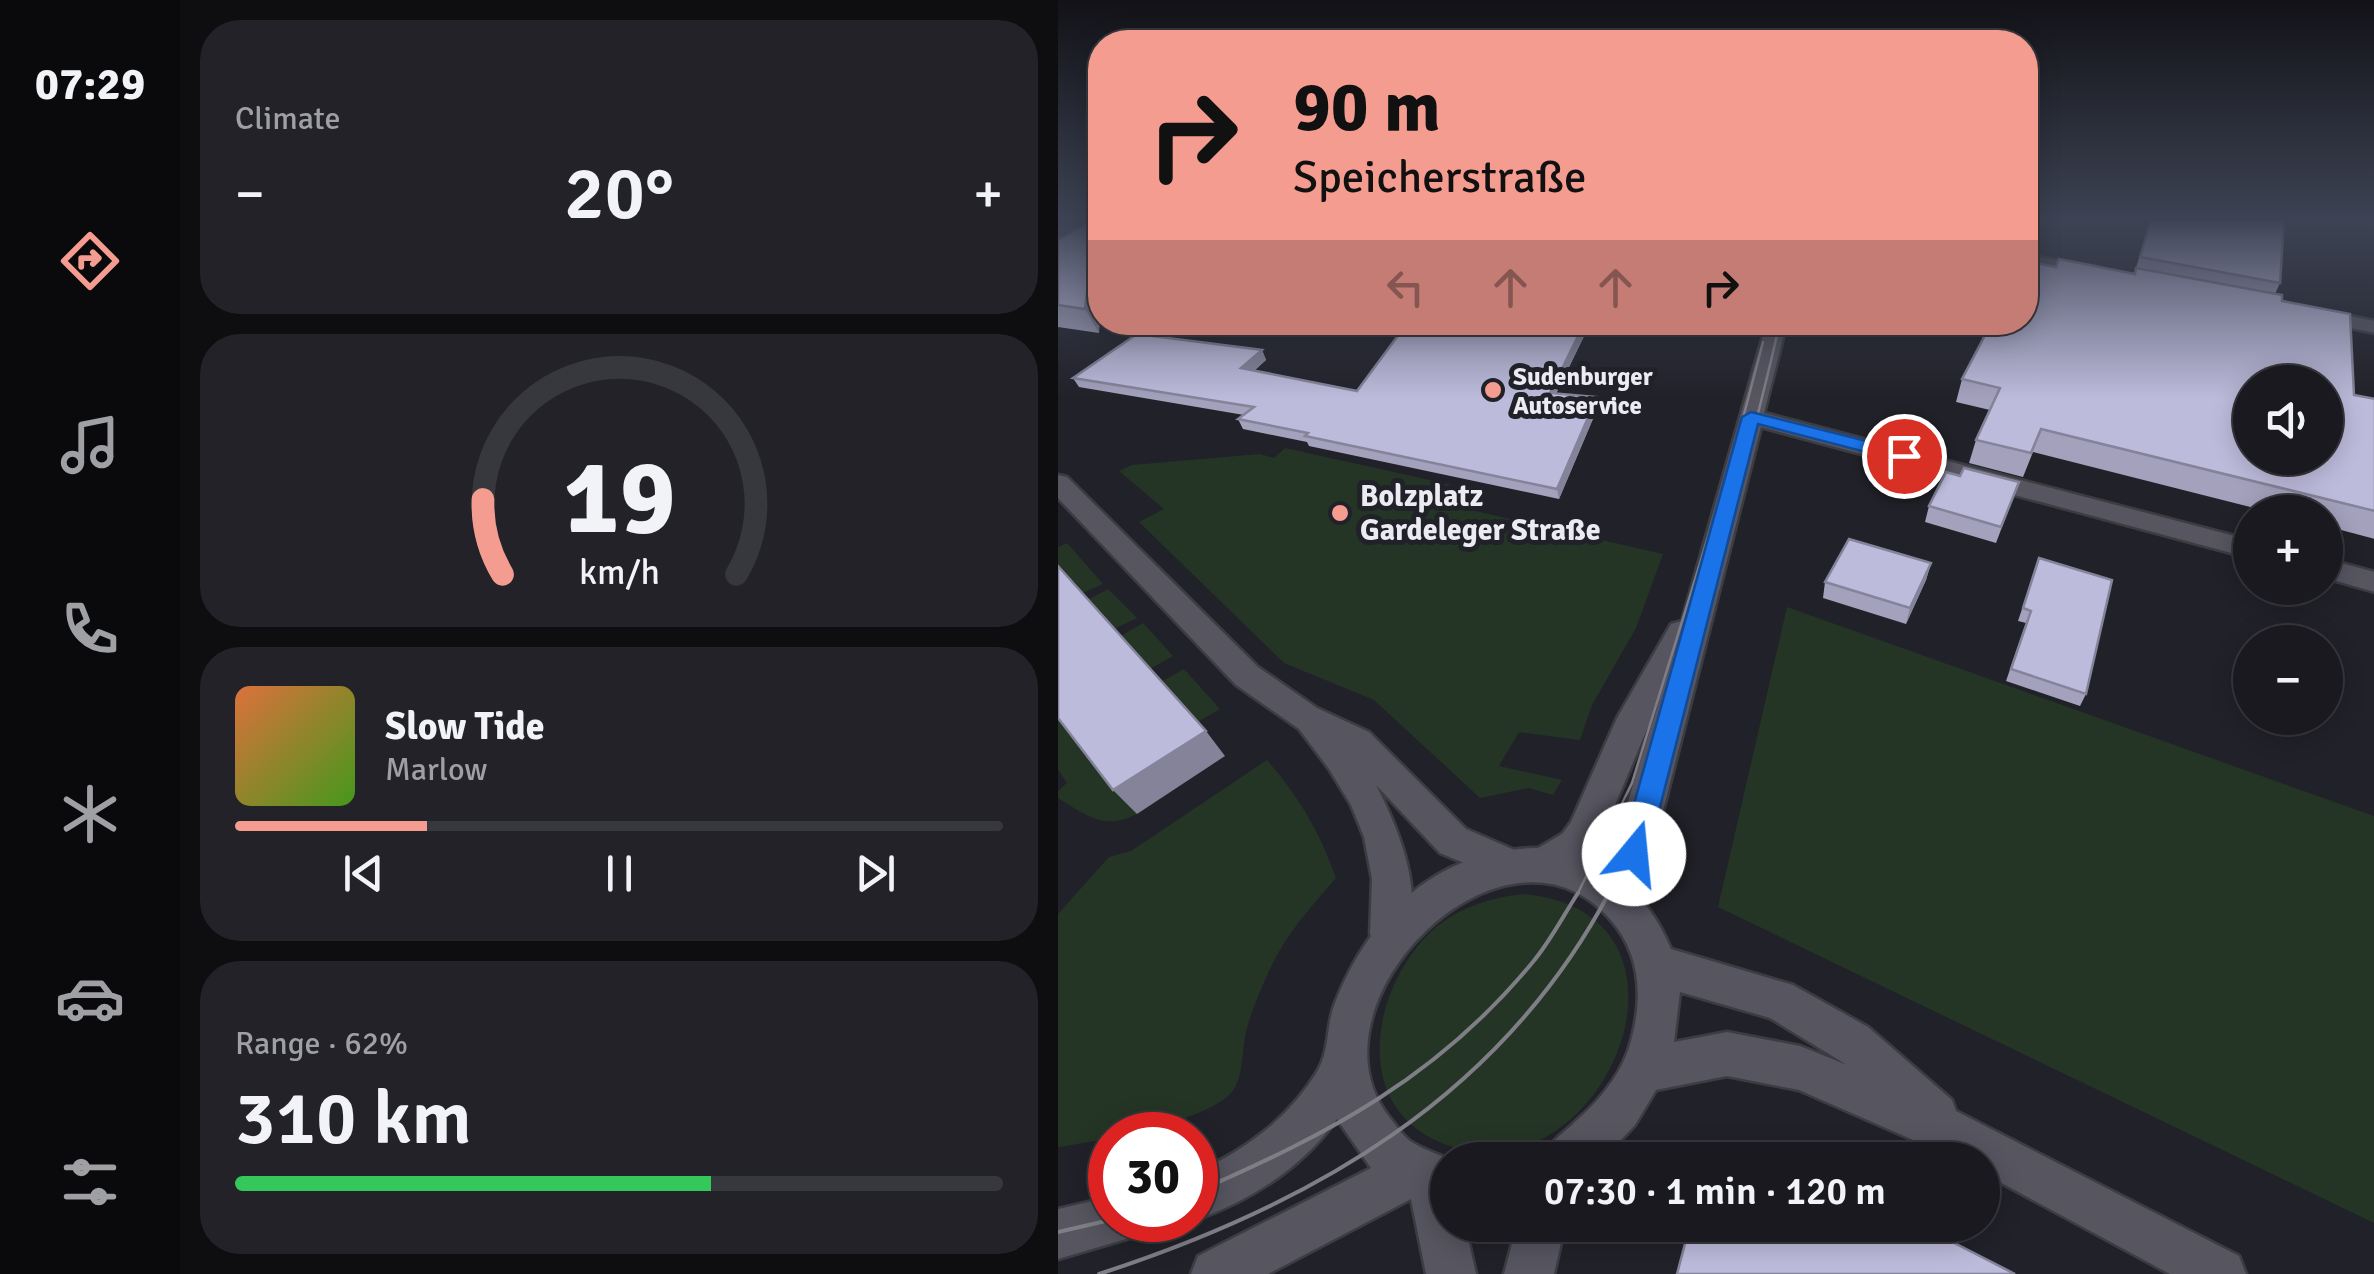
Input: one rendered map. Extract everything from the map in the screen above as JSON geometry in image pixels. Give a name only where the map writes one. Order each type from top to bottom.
[{"type":"street","points":[[2286,309],[2374,326]]},
{"type":"street","points":[[1628,909],[1634,854],[1773,335]]},
{"type":"street","points":[[1751,417],[2233,545]]},
{"type":"street","points":[[1058,483],[1218,650],[1305,717],[1336,748],[1372,812],[1390,877],[1390,934]]},
{"type":"street","points":[[2343,574],[2374,582]]},
{"type":"street","points":[[1430,1176],[1391,1155],[1372,1136],[1350,1087],[1346,1060],[1348,1026],[1357,994],[1390,934],[1446,887],[1479,873],[1526,866],[1575,846],[1585,834],[1633,718],[1703,594]]},
{"type":"street","points":[[1305,717],[1357,742],[1453,840],[1526,866],[1592,880],[1628,909],[1656,965],[1658,1016],[1644,1070],[1612,1122],[1588,1142]]},
{"type":"street","points":[[1656,965],[1778,1000],[1853,1042],[1954,1132]]},
{"type":"street","points":[[1644,1070],[1706,1056],[1774,1061],[1800,1068],[1954,1132],[2221,1274]]},
{"type":"street","points":[[1218,1187],[1238,1178],[1294,1137],[1323,1108],[1346,1060]]},
{"type":"street","points":[[1216,1274],[1430,1177]]},
{"type":"street","points":[[1058,1234],[1088,1227]]},
{"type":"street","points":[[1445,1242],[1452,1274]]},
{"type":"street","points":[[1529,1274],[1536,1242]]},
{"type":"green space","points":[[1285,448],[1484,492],[1471,510],[1663,554],[1636,628],[1592,705],[1580,740],[1519,732],[1499,766],[1562,780],[1553,795],[1529,788],[1480,798],[1374,700],[1284,663],[1139,522],[1164,509],[1119,471],[1132,465],[1260,454],[1274,458]]},
{"type":"green space","points":[[1067,543],[1103,584],[1080,594],[1058,574],[1058,547]]},
{"type":"green space","points":[[1108,589],[1137,618],[1112,630],[1086,601]]},
{"type":"green space","points":[[1787,607],[2374,816],[2374,1223],[1718,907]]},
{"type":"green space","points":[[1143,623],[1173,656],[1148,670],[1119,637]]},
{"type":"green space","points":[[1184,669],[1220,709],[1196,723],[1159,683]]},
{"type":"green space","points":[[1058,711],[1137,814],[1105,821],[1058,798],[1058,791],[1067,783],[1058,770]]},
{"type":"green space","points":[[1267,760],[1308,816],[1336,878],[1296,925],[1272,964],[1255,1003],[1240,1072],[1230,1094],[1199,1112],[1088,1112],[1088,1141],[1058,1147],[1058,914],[1109,857],[1131,851]]},
{"type":"green space","points":[[1523,894],[1585,913],[1619,952],[1628,1002],[1616,1055],[1587,1103],[1543,1138],[1529,1142],[1447,1142],[1431,1138],[1405,1119],[1389,1094],[1381,1066],[1380,1037],[1386,1006],[1413,952],[1433,930],[1453,915],[1499,898]]},
{"type":"building","points":[[1058,279],[1088,279],[1085,309],[1058,305]]},
{"type":"building","points":[[2038,279],[2198,279],[2282,295],[2282,301],[2350,314],[2354,395],[2375,399],[2375,511],[2343,503],[2343,495],[2310,495],[2041,429],[2031,453],[1976,440],[2000,388],[1962,379],[1985,335],[2038,335]]},
{"type":"building","points":[[1136,335],[1145,335],[1262,350],[1241,368],[1357,391],[1398,335],[1579,335],[1550,393],[1597,397],[1557,489],[1238,419],[1254,407],[1073,378]]},
{"type":"building","points":[[1964,468],[2019,482],[2001,527],[1929,506],[1946,472],[1960,476]]},
{"type":"building","points":[[1849,539],[1931,563],[1910,608],[1825,582]]},
{"type":"building","points":[[2039,558],[2112,580],[2086,694],[2011,669],[2031,611],[2023,608]]},
{"type":"building","points":[[1058,566],[1206,731],[1113,790],[1058,718]]},
{"type":"building","points":[[1685,1242],[1952,1242],[2015,1274],[1677,1274]]},
{"type":"tram line","points":[[1609,893],[1637,833],[1669,737],[1777,335]]},
{"type":"tram line","points":[[1578,893],[1632,783],[1732,460],[1763,342]]},
{"type":"tram line","points":[[1218,1182],[1336,1124],[1379,1098],[1459,1039],[1532,963],[1578,893]]},
{"type":"tram line","points":[[1099,1274],[1253,1214],[1325,1177],[1393,1134],[1456,1085],[1514,1029],[1565,965],[1609,893]]},
{"type":"tram line","points":[[1058,1232],[1088,1225]]},
{"type":"place","name":"Sudenburger Autoservice","points":[[1493,390]]},
{"type":"place","name":"Bolzplatz Gardeleger Straße","points":[[1340,513]]},
{"type":"route","points":[[1634,854],[1751,417],[1904,456]]}]
